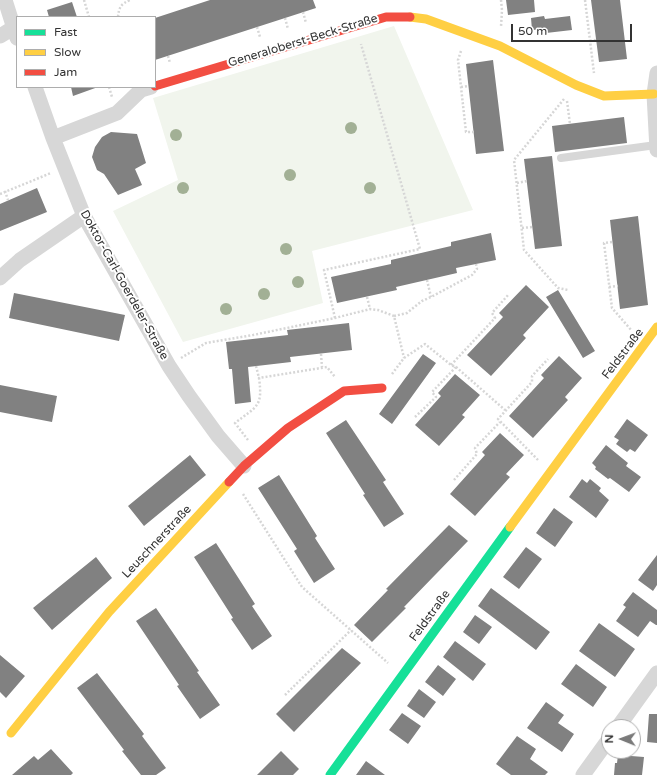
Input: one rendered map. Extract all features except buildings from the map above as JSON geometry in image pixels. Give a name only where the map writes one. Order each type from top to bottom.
[{"type":"street","points":[[0,36],[15,33],[5,0]]},
{"type":"street","name":"Generaloberst-Beck-Straße","points":[[156,86],[386,17],[414,17],[426,19],[500,46],[576,85],[604,96],[654,94]]},
{"type":"street","points":[[657,73],[654,94],[657,148]]},
{"type":"street","name":"Doktor-Carl-Goerdeler-Straße","points":[[35,88],[53,138],[84,216],[169,366],[218,436],[244,466]]},
{"type":"street","points":[[53,138],[116,113],[141,90],[148,88]]},
{"type":"street","points":[[0,278],[20,260],[84,216]]},
{"type":"street","name":"Feldstraße","points":[[330,775],[657,327]]},
{"type":"street","points":[[344,390],[382,388]]},
{"type":"street","name":"Leuschnerstraße","points":[[10,734],[109,612],[244,466],[288,428],[344,390]]},
{"type":"street","points":[[624,719],[657,673]]},
{"type":"street","points":[[583,775],[601,750]]},
{"type":"lane","points":[[561,158],[657,148]]},
{"type":"path","points":[[84,0],[89,16]]},
{"type":"path","points":[[118,16],[119,8],[124,2],[130,0]]},
{"type":"path","points":[[500,46],[502,10],[501,0]]},
{"type":"path","points":[[585,0],[596,93]]},
{"type":"path","points":[[335,318],[324,270],[420,249],[355,26]]},
{"type":"path","points":[[467,34],[458,60],[466,132],[474,132]]},
{"type":"path","points":[[590,41],[596,40]]},
{"type":"path","points":[[461,87],[468,86]]},
{"type":"path","points":[[568,290],[558,288],[524,250],[514,160],[567,96],[570,124]]},
{"type":"path","points":[[0,194],[65,167]]},
{"type":"path","points":[[517,183],[527,181]]},
{"type":"path","points":[[5,191],[8,200]]},
{"type":"path","points":[[522,228],[532,227]]},
{"type":"path","points":[[612,242],[604,243],[612,308],[644,345]]},
{"type":"path","points":[[169,366],[206,343],[253,335],[370,309],[378,310],[394,316],[407,313],[422,301],[472,275],[477,269],[476,264]]},
{"type":"path","points":[[427,280],[431,297]]},
{"type":"path","points":[[609,287],[618,286]]},
{"type":"path","points":[[451,364],[494,318],[492,313],[509,294]]},
{"type":"path","points":[[367,297],[370,309]]},
{"type":"path","points":[[394,316],[404,358]]},
{"type":"path","points":[[382,388],[404,358],[424,344],[456,367],[505,410]]},
{"type":"path","points":[[321,354],[322,367]]},
{"type":"path","points":[[548,359],[532,376],[532,382],[498,419],[550,472]]},
{"type":"path","points":[[236,423],[258,406],[261,393],[256,366]]},
{"type":"path","points":[[259,378],[327,367],[344,390]]},
{"type":"path","points":[[415,417],[436,397],[432,392],[456,367]]},
{"type":"path","points":[[454,480],[476,454],[475,448],[500,422]]},
{"type":"path","points":[[233,478],[302,587],[402,675]]},
{"type":"path","points":[[285,696],[351,630]]},
{"type":"shaded area","points":[[394,26],[473,210],[312,251],[323,303],[183,342],[113,211],[178,180],[153,98]]},
{"type":"traffic: fast","points":[[330,775],[510,527]]},
{"type":"traffic: slow","points":[[410,17],[426,19],[500,46],[576,85],[604,96],[654,94]]},
{"type":"traffic: slow","points":[[510,527],[657,327]]},
{"type":"traffic: slow","points":[[11,733],[109,612],[229,482]]},
{"type":"traffic: jam","points":[[156,86],[386,17],[410,17]]},
{"type":"traffic: jam","points":[[229,482],[244,466],[288,428],[344,391],[382,388]]}]
